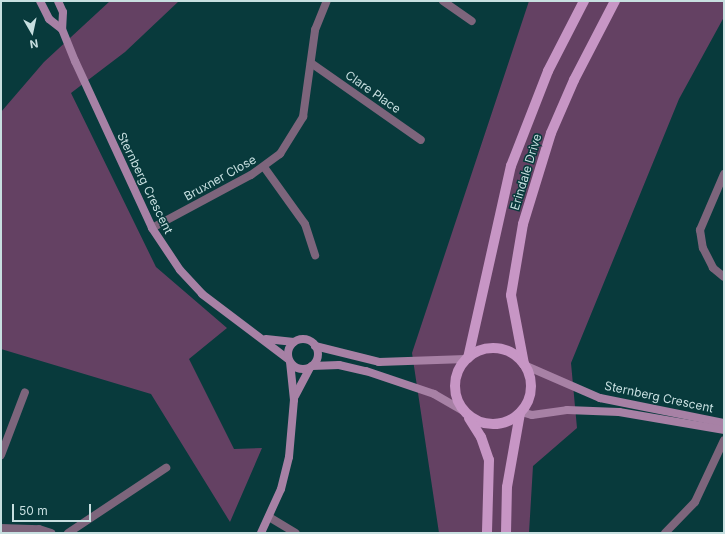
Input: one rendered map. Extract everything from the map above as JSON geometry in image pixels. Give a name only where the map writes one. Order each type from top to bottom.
[{"type":"main road","name":"Erindale Drive","points":[[467,358],[511,166],[548,71],[584,1]]},
{"type":"main road","name":"Erindale Drive","points":[[524,364],[512,294],[524,224],[551,133],[574,80],[615,1]]},
{"type":"main road","points":[[487,533],[489,460],[481,436],[465,412],[455,388],[457,372],[467,358],[480,351],[500,349],[524,364],[530,393],[520,413],[507,487],[506,533]]},
{"type":"main road","points":[[465,412],[479,422],[493,424],[520,413]]},
{"type":"street","name":"Sternberg Crescent","points":[[40,1],[50,19],[62,29]]},
{"type":"street","name":"Sternberg Crescent","points":[[58,1],[63,12],[62,29],[75,61],[152,228],[177,266],[202,294],[260,337],[289,361]]},
{"type":"street","name":"Bruxner Close","points":[[152,228],[264,167],[288,144],[303,117],[315,30],[327,1]]},
{"type":"street","points":[[443,1],[472,21]]},
{"type":"street","name":"Clare Place","points":[[311,63],[421,140]]},
{"type":"street","points":[[264,167],[305,224],[315,255]]},
{"type":"street","points":[[724,174],[700,235],[713,268],[724,277]]},
{"type":"street","name":"Sternberg Crescent","points":[[260,337],[276,342],[294,342]]},
{"type":"street","points":[[294,400],[288,350],[294,342],[304,339],[315,346],[380,362],[467,358]]},
{"type":"street","points":[[260,533],[269,517],[288,463],[294,400],[298,386],[317,359],[315,346]]},
{"type":"street","points":[[289,361],[301,370],[311,367],[339,365],[366,371],[434,394],[465,412]]},
{"type":"street","name":"Sternberg Crescent","points":[[524,364],[600,398],[724,423]]},
{"type":"street","points":[[1,455],[25,392]]},
{"type":"street","name":"Sternberg Crescent","points":[[520,413],[532,415],[567,410],[619,412],[724,430]]},
{"type":"street","points":[[665,533],[695,502],[724,440]]},
{"type":"street","points":[[68,533],[166,468]]},
{"type":"street","points":[[269,517],[296,533]]},
{"type":"street","points":[[1,528],[39,529],[51,533]]},
{"type":"shaded area","points":[[110,1],[179,1],[125,52],[71,93],[156,267],[227,328],[189,359],[234,449],[262,448],[230,522],[151,394],[1,349],[1,112],[44,62]]},
{"type":"shaded area","points":[[529,1],[724,1],[724,17],[679,99],[571,363],[577,428],[533,466],[529,533],[439,533],[412,353]]}]
